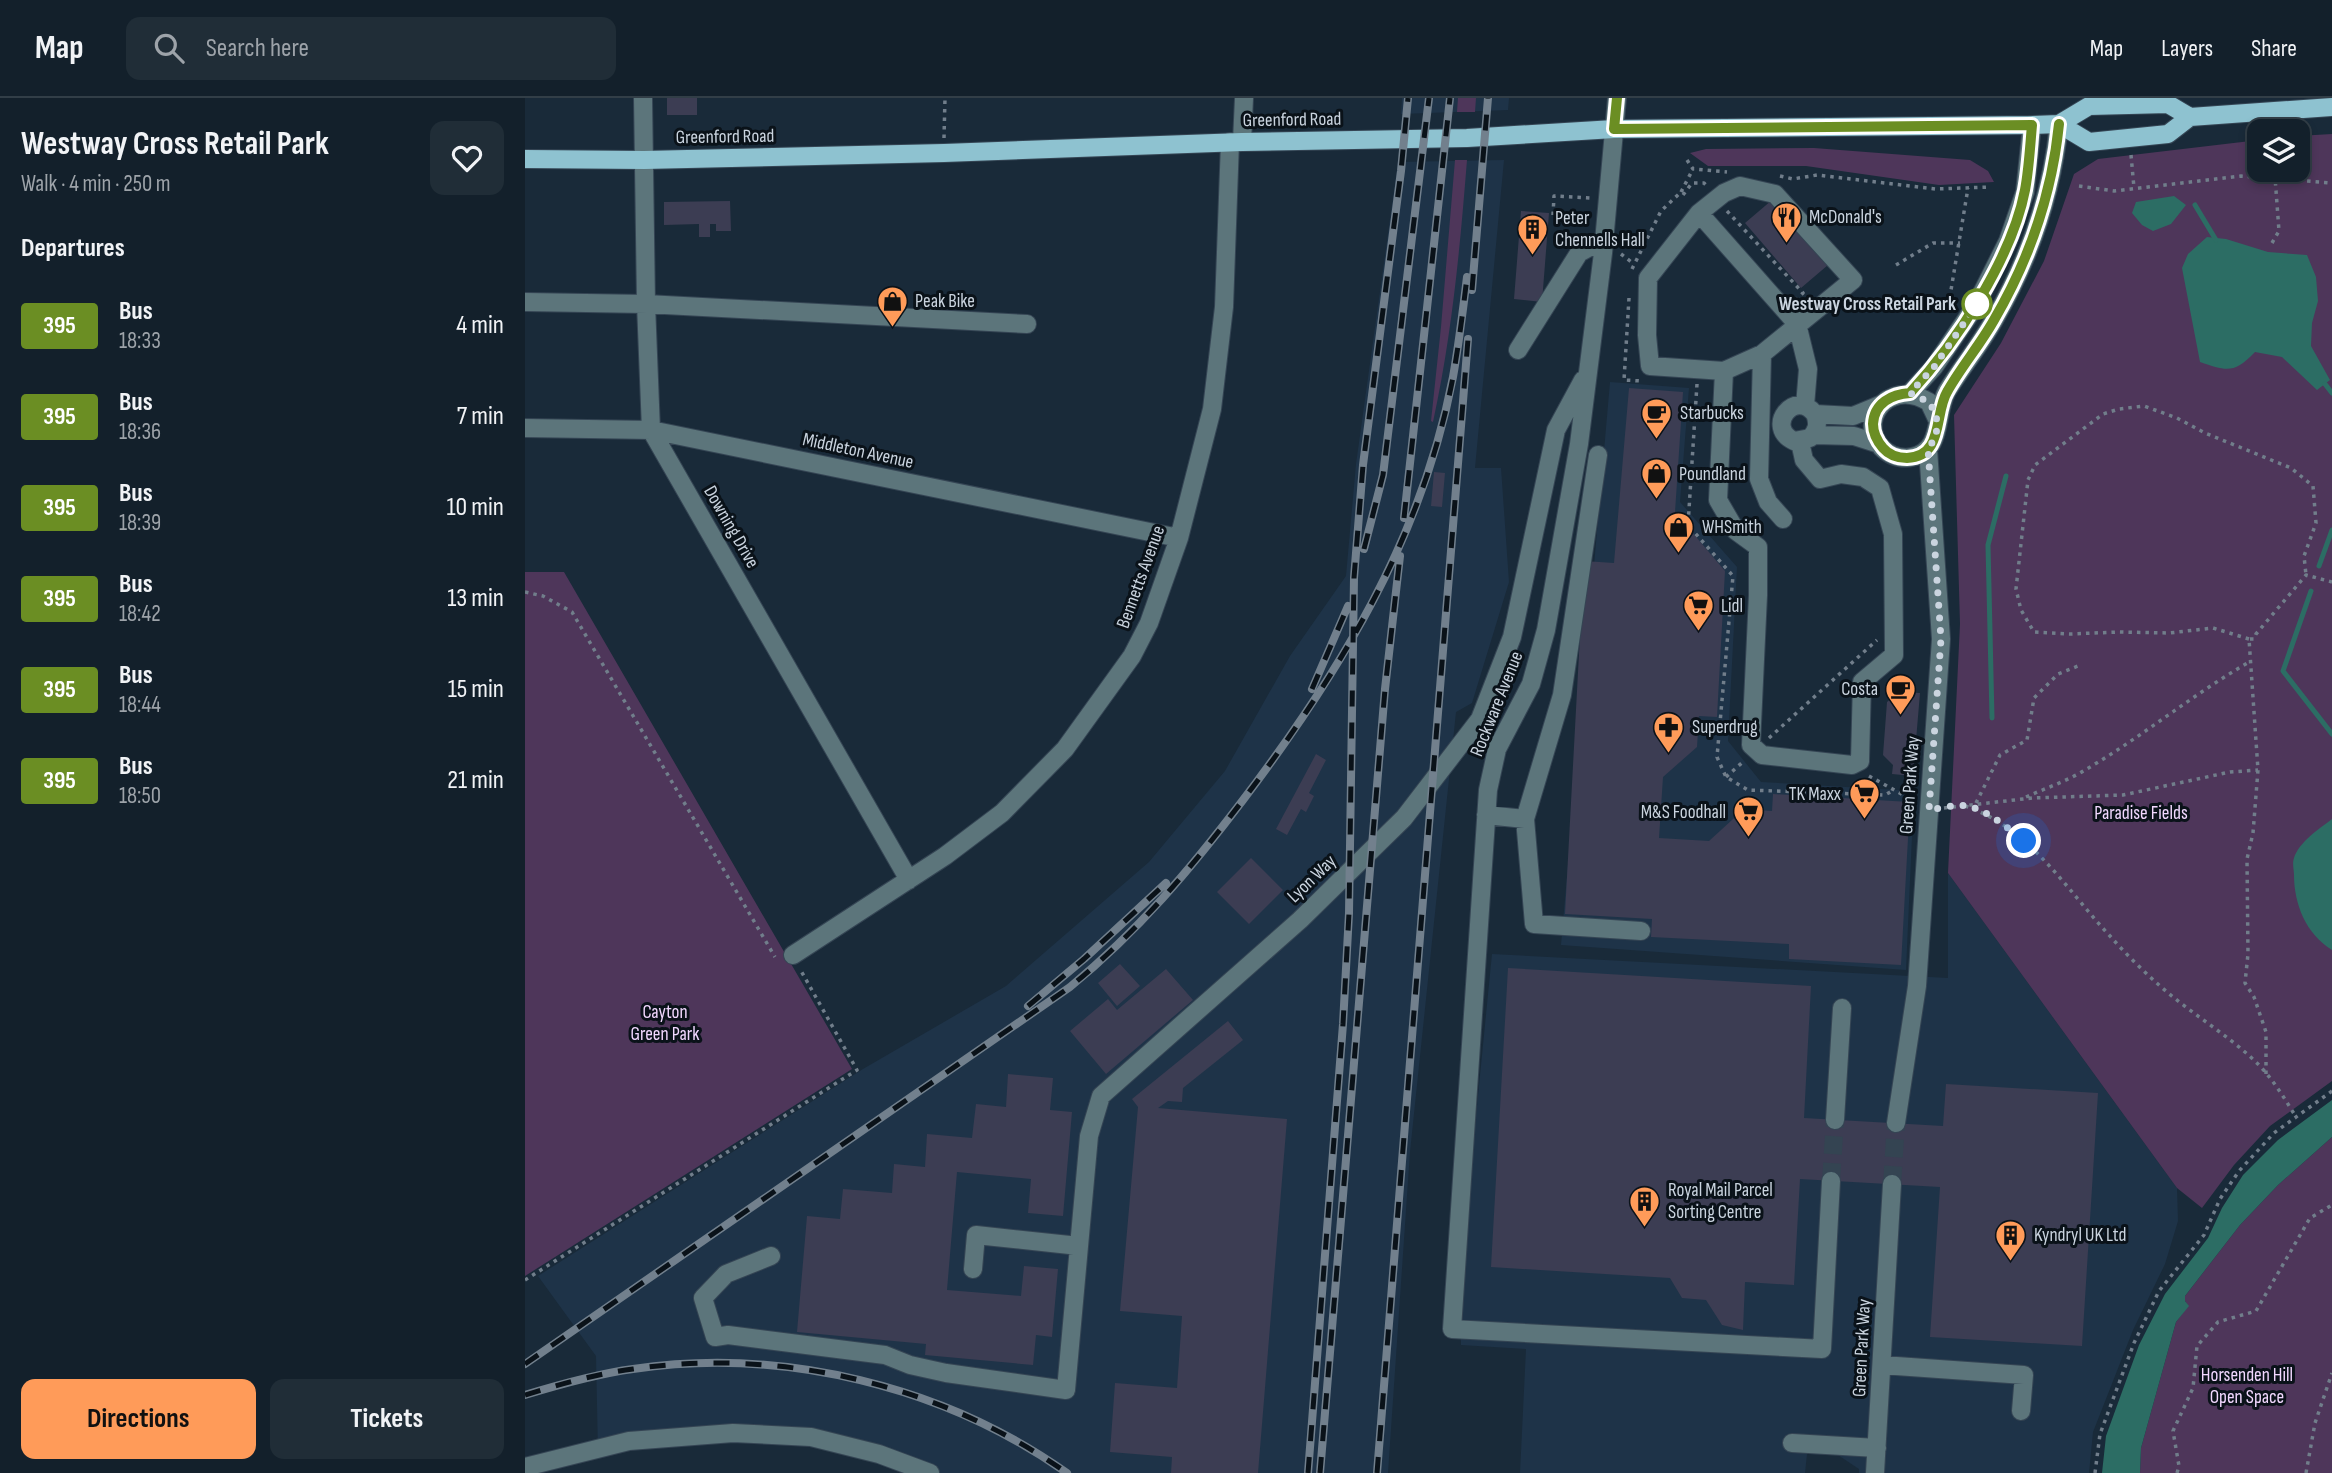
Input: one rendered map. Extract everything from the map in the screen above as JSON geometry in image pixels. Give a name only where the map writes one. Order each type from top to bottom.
[{"type":"main road","name":"Greenford Road","points":[[525,159],[644,160],[944,153],[1236,142],[1467,138],[1614,129],[2032,125],[2059,124],[2089,106],[2168,104],[2190,117]]},
{"type":"main road","name":"Greenford Road","points":[[2059,124],[2089,142],[2168,134],[2190,117],[2332,107]]},
{"type":"street","name":"Downing Drive","points":[[643,98],[651,429],[909,880]]},
{"type":"street","name":"Bennetts Avenue","points":[[796,959],[1002,813],[1065,750],[1109,691],[1149,623],[1179,538],[1212,409],[1224,307],[1236,142],[1244,98]]},
{"type":"street","name":"Rockware Avenue","points":[[1617,98],[1604,239],[1579,444],[1546,630],[1531,684],[1497,749],[1488,790],[1452,1329],[1822,1349],[1831,1181]]},
{"type":"street","name":"Green Park Way","points":[[1896,1123],[1917,986],[1941,639],[1928,449],[1938,431],[1945,394],[1994,320],[2025,260],[2049,190],[2059,124]]},
{"type":"street","points":[[1910,393],[1934,367],[1976,305],[2008,241],[2025,192],[2032,125]]},
{"type":"street","points":[[1739,186],[1775,194],[1853,280],[1762,354],[1724,372],[1650,366],[1647,335],[1648,278],[1699,213],[1724,193],[1739,186]]},
{"type":"street","points":[[1699,213],[1797,324],[1808,369],[1810,410],[1818,425],[1807,438],[1804,460],[1820,479],[1841,474],[1863,477],[1880,488],[1893,534],[1894,655],[1862,682],[1860,761],[1852,765],[1762,755],[1751,745],[1758,547],[1736,530],[1718,499],[1724,372]]},
{"type":"street","points":[[1518,350],[1579,253],[1604,239]]},
{"type":"street","points":[[525,302],[646,304],[1027,324]]},
{"type":"street","points":[[1762,354],[1759,479],[1767,502],[1783,519]]},
{"type":"street","name":"Lyon Way","points":[[771,1256],[726,1274],[703,1298],[715,1337],[728,1335],[885,1356],[946,1373],[1066,1390],[1089,1136],[1101,1096],[1300,920],[1404,818],[1480,719],[1512,638],[1556,430],[1588,371]]},
{"type":"street","points":[[1879,444],[1853,436],[1789,438],[1781,423],[1785,412],[1790,408],[1853,416],[1898,394],[1910,393],[1929,402],[1938,421]]},
{"type":"street","points":[[1882,404],[1873,426],[1879,444],[1887,452],[1908,458],[1928,449]]},
{"type":"street","name":"Middleton Avenue","points":[[525,428],[651,429],[1179,538]]},
{"type":"street","points":[[1598,455],[1562,695],[1525,819],[1534,924],[1641,931]]},
{"type":"street","points":[[1486,815],[1525,819]]},
{"type":"street","points":[[1835,1120],[1842,1008]]},
{"type":"street","name":"Green Park Way","points":[[1875,1473],[1892,1184]]},
{"type":"street","points":[[973,1269],[975,1235],[1079,1246]]},
{"type":"street","points":[[1882,1365],[2024,1375],[2021,1411]]},
{"type":"street","points":[[525,1467],[629,1441],[733,1433],[811,1437],[879,1454],[930,1473]]},
{"type":"street","points":[[1792,1443],[1877,1448]]},
{"type":"path","points":[[944,98],[944,153]]},
{"type":"path","points":[[2131,156],[2134,188]]},
{"type":"path","points":[[1687,160],[1692,171],[1692,183]]},
{"type":"path","points":[[1692,171],[1734,172]]},
{"type":"path","points":[[1620,253],[1634,263],[1661,211],[1681,192],[1692,171]]},
{"type":"path","points":[[1773,175],[1793,179],[1817,175],[1848,181],[1935,188],[1990,187]]},
{"type":"path","points":[[2079,186],[2114,191],[2247,176]]},
{"type":"path","points":[[2310,181],[2332,183]]},
{"type":"path","points":[[2272,243],[2279,231],[2275,182]]},
{"type":"path","points":[[1965,322],[1949,296],[1968,188]]},
{"type":"path","points":[[1681,192],[1699,213]]},
{"type":"path","points":[[1553,215],[1554,196],[1589,198]]},
{"type":"path","points":[[1896,265],[1933,243],[1960,243]]},
{"type":"path","points":[[2144,406],[2291,468],[2313,486],[2316,523],[2304,556],[2306,575],[2254,639],[2249,639],[2213,628],[2169,633],[2034,632],[2021,610],[2016,589],[2028,480],[2035,465],[2103,414],[2144,406]]},
{"type":"path","points":[[2306,575],[2332,582]]},
{"type":"path","points":[[525,592],[543,596],[572,612],[775,957],[782,960],[796,959],[857,1070],[525,1280]]},
{"type":"path","points":[[1725,777],[1882,635],[1894,635]]},
{"type":"path","points":[[2249,639],[2258,770],[2253,833],[2247,859],[2248,954],[2245,983],[2254,997],[2266,1032],[2266,1074]]},
{"type":"path","points":[[2021,800],[2083,771],[2136,738],[2213,682],[2251,661]]},
{"type":"path","points":[[1975,804],[2000,755],[2027,740],[2034,698],[2058,674],[2078,666]]},
{"type":"path","points":[[1852,765],[1894,790]]},
{"type":"path","points":[[1929,810],[2021,800],[2123,795],[2230,772],[2258,770]]},
{"type":"path","points":[[1965,806],[1979,810],[2009,828],[2039,853],[2110,936],[2160,986],[2258,1064],[2296,1117]]},
{"type":"path","points":[[2095,1473],[2100,1434],[2134,1343],[2159,1291],[2204,1235],[2220,1199],[2239,1171],[2274,1133],[2332,1091]]},
{"type":"path","points":[[2177,1473],[2179,1466],[2173,1431],[2193,1388],[2197,1346],[2218,1322],[2256,1311],[2310,1219],[2332,1205]]},
{"type":"path","points":[[2306,1473],[2315,1423],[2332,1373]]},
{"type":"shaded area","points":[[1402,98],[1509,98],[1508,110],[1401,114]]},
{"type":"shaded area","points":[[1504,160],[1475,468],[1501,468],[1509,582],[1472,703],[1456,712],[1410,1152],[1388,1473],[923,1473],[846,1447],[742,1437],[598,1453],[596,1356],[538,1276],[863,1069],[1006,986],[1149,862],[1225,771],[1290,656],[1346,576],[1356,464],[1398,162]]},
{"type":"shaded area","points":[[2174,196],[2186,205],[2171,224],[2153,231],[2142,225],[2132,213],[2136,202]]},
{"type":"shaded area","points":[[2207,237],[2226,239],[2268,252],[2307,255],[2316,277],[2318,301],[2312,323],[2311,346],[2330,380],[2317,390],[2282,357],[2255,352],[2230,369],[2200,362],[2182,268],[2188,254]]},
{"type":"shaded area","points":[[1610,382],[1689,388],[1680,502],[1737,567],[1728,741],[1761,782],[1914,791],[1906,970],[1561,945]]},
{"type":"shaded area","points":[[2332,819],[2332,950],[2315,936],[2303,917],[2296,897],[2293,864],[2300,847]]},
{"type":"shaded area","points":[[1948,873],[2177,1188],[2178,1221],[2165,1264],[2133,1330],[2093,1432],[2089,1473],[1859,1473],[1859,1469],[1838,1455],[1807,1454],[1805,1473],[1520,1473],[1526,1349],[1461,1345],[1460,1278],[1492,954],[1948,978]]},
{"type":"shaded area","points":[[2332,1100],[2332,1137],[2278,1185],[2240,1225],[2185,1296],[2189,1306],[2176,1322],[2141,1448],[2140,1473],[2102,1473],[2106,1436],[2139,1345],[2165,1294],[2208,1238],[2222,1208],[2243,1175],[2278,1140]]},
{"type":"green space","points":[[1458,98],[1476,98],[1475,112],[1457,112]]},
{"type":"green space","name":"Paradise Fields","points":[[2332,134],[2332,1081],[2270,1126],[2234,1165],[2202,1208],[2177,1188],[1948,873],[1960,624],[1954,415],[2001,343],[2044,261],[2074,174],[2098,159],[2247,141],[2247,182],[2310,182],[2310,135]]},
{"type":"green space","points":[[1814,148],[1970,160],[1988,171],[1994,182],[1939,185],[1806,166],[1708,166],[1690,153],[1706,149]]},
{"type":"green space","points":[[1455,160],[1467,160],[1450,324],[1433,422],[1431,421]]},
{"type":"green space","name":"Cayton Green Park","points":[[525,572],[564,572],[852,1069],[525,1276]]},
{"type":"green space","name":"Horsenden Hill Open Space","points":[[2332,1137],[2332,1473],[2140,1473],[2141,1448],[2176,1322],[2188,1306],[2185,1296],[2240,1225],[2278,1185]]},
{"type":"building","points":[[667,98],[697,98],[697,115],[667,115]]},
{"type":"building","name":"McDonald's","points":[[1772,200],[1828,265],[1801,288],[1745,223]]},
{"type":"building","points":[[730,201],[731,231],[716,231],[716,224],[710,224],[710,237],[699,237],[699,224],[664,225],[664,202]]},
{"type":"building","name":"Peter Chennells Hall","points":[[1521,211],[1549,213],[1542,302],[1514,299]]},
{"type":"building","points":[[1629,388],[1683,392],[1675,512],[1725,571],[1717,717],[1699,716],[1697,747],[1663,777],[1659,838],[1709,841],[1744,809],[1772,811],[1773,794],[1910,802],[1901,965],[1789,959],[1789,944],[1651,937],[1652,919],[1565,914],[1584,561],[1614,563]]},
{"type":"building","points":[[1434,472],[1445,473],[1442,507],[1431,506]]},
{"type":"building","points":[[1899,692],[1920,693],[1913,776],[1892,774],[1893,765],[1883,755],[1887,702]]},
{"type":"building","points":[[1316,754],[1326,760],[1309,793],[1314,796],[1306,812],[1301,809],[1287,835],[1276,829]]},
{"type":"building","points":[[1251,858],[1283,890],[1249,924],[1217,892]]},
{"type":"building","points":[[1120,964],[1140,986],[1117,1006],[1098,983]]},
{"type":"building","points":[[1508,968],[1811,986],[1804,1118],[1943,1126],[1946,1084],[2098,1093],[2082,1346],[1930,1337],[1940,1187],[1800,1179],[1794,1285],[1745,1282],[1743,1330],[1722,1325],[1706,1300],[1682,1298],[1670,1278],[1491,1267]]},
{"type":"building","points":[[1166,969],[1193,1000],[1106,1074],[1070,1031],[1108,999],[1117,1010]]},
{"type":"building","points":[[1228,1021],[1243,1040],[1183,1088],[1182,1102],[1168,1101],[1158,1108],[1287,1119],[1258,1473],[1171,1473],[1172,1457],[1110,1452],[1115,1383],[1177,1388],[1182,1316],[1120,1311],[1138,1107],[1132,1099]]},
{"type":"building","points":[[1008,1074],[1053,1078],[1050,1110],[1072,1112],[1063,1216],[1028,1213],[1031,1179],[957,1172],[947,1290],[1021,1296],[1024,1266],[1058,1269],[1052,1337],[1036,1335],[1033,1365],[925,1355],[926,1344],[797,1332],[807,1216],[840,1219],[843,1189],[892,1193],[894,1164],[925,1167],[927,1134],[972,1138],[976,1104],[1006,1107]]},
{"type":"waterway","points":[[2195,205],[2216,240]]},
{"type":"waterway","points":[[2325,384],[2332,393]]},
{"type":"waterway","points":[[1992,718],[1988,545],[2006,476]]},
{"type":"waterway","points":[[2319,566],[2332,530]]},
{"type":"waterway","points":[[2311,591],[2283,671],[2332,734]]},
{"type":"tunnel","points":[[1831,1181],[1835,1120]]},
{"type":"tunnel","points":[[1892,1184],[1896,1123]]},
{"type":"railway","points":[[1308,1473],[1343,1024],[1349,913],[1354,578],[1363,465],[1408,98]]},
{"type":"railway","points":[[1364,549],[1383,475],[1429,98]]},
{"type":"railway","points":[[1404,518],[1450,98]]},
{"type":"railway","points":[[1472,290],[1488,98]]},
{"type":"railway","points":[[525,1364],[1070,987],[1119,944],[1183,875],[1243,800],[1313,702],[1373,601],[1399,548],[1421,493],[1439,436],[1453,377],[1467,277]]},
{"type":"railway","points":[[1377,1473],[1468,339]]},
{"type":"railway","points":[[1320,1473],[1385,689],[1400,556]]},
{"type":"railway","points":[[1312,689],[1348,606]]},
{"type":"railway","points":[[1028,1006],[1084,959],[1166,883]]},
{"type":"railway","points":[[525,1395],[565,1383],[633,1369],[690,1364],[747,1364],[804,1369],[860,1380],[915,1396],[968,1417],[1019,1443],[1067,1473]]},
{"type":"bus line","name":"395","points":[[1617,98],[1614,129],[2032,125],[2025,192],[2008,241],[1976,305],[1934,367],[1910,393],[1888,398],[1875,416],[1873,426],[1879,444],[1897,457],[1908,458],[1928,449],[1934,440],[1945,394],[1994,320],[2025,260],[2049,190],[2059,124]]},
{"type":"place","name":"McDonald's","points":[[1786,244]]},
{"type":"place","name":"Peter Chennells Hall","points":[[1532,256]]},
{"type":"place","name":"Westway Cross Retail Park","points":[[1977,304]]},
{"type":"place","name":"Peak Bike","points":[[892,328]]},
{"type":"place","name":"Starbucks","points":[[1657,440]]},
{"type":"place","name":"Poundland","points":[[1656,501]]},
{"type":"place","name":"WHSmith","points":[[1679,554]]},
{"type":"place","name":"Lidl","points":[[1698,633]]},
{"type":"place","name":"Costa","points":[[1901,716]]},
{"type":"place","name":"Superdrug","points":[[1669,754]]},
{"type":"place","name":"TK Maxx","points":[[1864,821]]},
{"type":"place","name":"M&S Foodhall","points":[[1749,839]]},
{"type":"place","name":"Royal Mail Parcel Sorting Centre","points":[[1645,1228]]},
{"type":"place","name":"Kyndryl UK Ltd","points":[[2011,1262]]},
{"type":"route","points":[[1977,304],[1934,367],[1910,393],[1929,402],[1938,421],[1938,431],[1928,449],[1941,639],[1929,810],[1965,806],[1979,810],[2009,828],[2024,841]]}]
